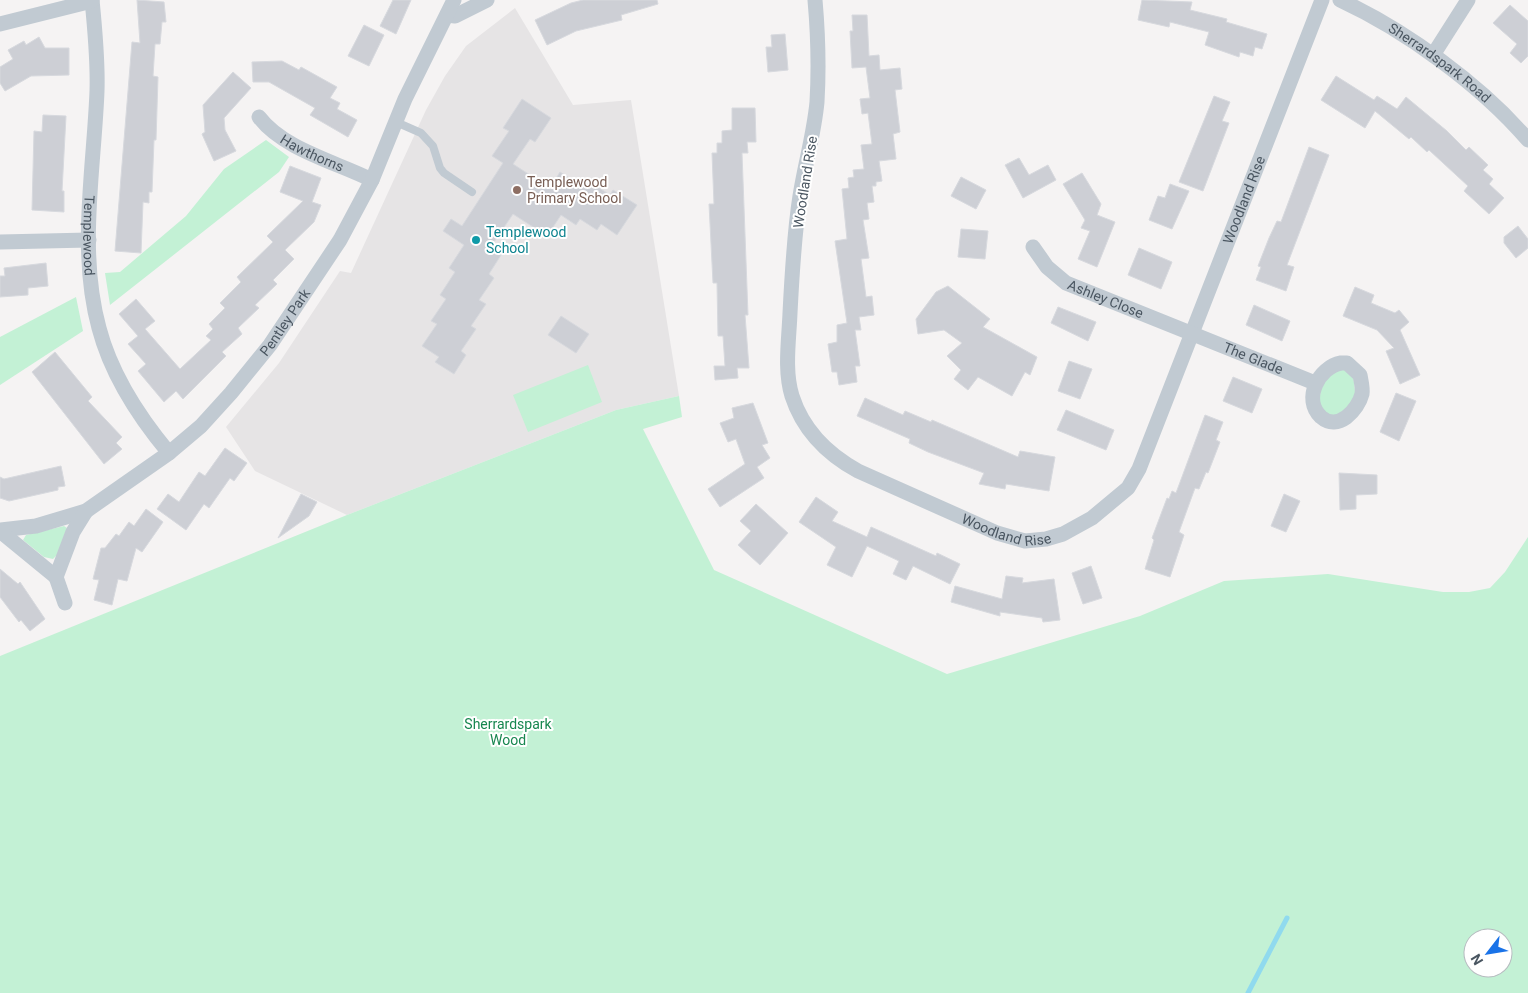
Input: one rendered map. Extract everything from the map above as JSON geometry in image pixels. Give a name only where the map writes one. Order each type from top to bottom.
[{"type":"street","points":[[0,24],[92,0]]},
{"type":"street","name":"Templewood","points":[[92,0],[97,89],[89,240],[90,272],[102,337],[115,370],[139,413],[169,453]]},
{"type":"street","name":"Pentley Park","points":[[0,530],[36,526],[86,511],[169,453],[201,426],[231,393],[270,345],[340,240],[372,180],[396,122],[454,0]]},
{"type":"street","points":[[447,15],[455,16],[487,0]]},
{"type":"street","name":"Woodland Rise","points":[[815,0],[818,62],[816,105],[800,195],[795,248],[788,379],[792,396],[806,426],[818,442],[837,459],[858,471],[997,533],[1026,541],[1046,539],[1063,534],[1092,518],[1128,488],[1138,469],[1322,0]]},
{"type":"street","name":"Sherrardspark Road","points":[[1340,0],[1378,20],[1433,55],[1480,94],[1528,140]]},
{"type":"street","points":[[1433,55],[1468,0]]},
{"type":"street","name":"Hawthorns","points":[[259,117],[266,126],[296,147],[340,164],[372,180]]},
{"type":"street","points":[[0,242],[89,240]]},
{"type":"street","name":"Ashley Close","points":[[1033,247],[1047,267],[1066,283],[1192,332]]},
{"type":"street","name":"The Glade","points":[[1192,332],[1315,383]]},
{"type":"street","points":[[56,577],[74,532],[86,511]]},
{"type":"street","points":[[0,530],[56,577],[65,603]]},
{"type":"lane","points":[[396,122],[421,133],[433,146],[440,168],[444,173],[472,192]]},
{"type":"shaded area","name":"Templewood Primary School","points":[[515,8],[573,105],[631,100],[679,396],[616,410],[347,515],[255,471],[226,427],[279,363],[340,271],[351,273],[426,110],[445,76],[466,46]]},
{"type":"green space","points":[[266,140],[289,157],[279,172],[110,305],[105,273],[120,272],[186,216],[224,169]]},
{"type":"green space","points":[[76,297],[83,331],[0,385],[0,337]]},
{"type":"green space","points":[[588,365],[602,402],[528,432],[513,395]]},
{"type":"green space","points":[[1342,367],[1353,374],[1356,400],[1340,415],[1327,415],[1319,405],[1322,386],[1327,378]]},
{"type":"green space","name":"Sherrardspark Wood","points":[[679,396],[682,417],[643,429],[714,570],[947,674],[1140,616],[1224,581],[1328,574],[1443,592],[1469,592],[1490,588],[1505,572],[1528,537],[1528,993],[0,993],[0,656],[347,515],[616,410]]},
{"type":"green space","points":[[64,526],[67,528],[57,555],[53,559],[44,557],[23,540],[26,535]]},
{"type":"building","points":[[137,0],[164,2],[166,22],[162,22],[160,44],[155,44],[153,76],[158,77],[156,140],[154,140],[152,192],[149,192],[149,203],[143,202],[141,253],[115,251],[132,42],[140,43]]},
{"type":"building","points":[[393,0],[411,0],[396,34],[380,26]]},
{"type":"building","points":[[583,0],[657,0],[658,4],[621,15],[622,20],[576,31],[547,45],[535,20],[571,3]]},
{"type":"building","points":[[1142,0],[1192,2],[1190,10],[1227,19],[1226,22],[1267,34],[1262,49],[1255,47],[1253,56],[1240,52],[1239,57],[1205,45],[1209,32],[1170,22],[1169,27],[1138,20]]},
{"type":"building","points":[[1510,5],[1528,21],[1528,56],[1521,63],[1510,53],[1517,44],[1493,23]]},
{"type":"building","points":[[852,15],[867,15],[869,56],[879,55],[880,70],[900,68],[902,89],[895,90],[900,132],[893,134],[896,159],[879,161],[882,181],[876,182],[876,186],[872,186],[874,202],[867,203],[869,219],[863,220],[869,258],[861,259],[866,297],[872,296],[874,315],[859,317],[861,330],[855,330],[860,366],[855,366],[857,382],[839,385],[837,372],[832,372],[828,344],[837,342],[837,325],[847,323],[835,241],[847,239],[842,189],[849,188],[848,178],[854,177],[853,170],[864,169],[861,145],[872,144],[868,113],[862,114],[860,99],[870,98],[866,67],[852,68],[850,31],[853,31]]},
{"type":"building","points":[[364,25],[384,35],[369,66],[348,56]]},
{"type":"building","points":[[785,34],[788,70],[768,72],[766,47],[772,47],[771,35]]},
{"type":"building","points":[[39,37],[45,48],[69,48],[69,75],[31,76],[5,91],[0,83],[0,67],[13,59],[8,50],[24,41],[26,45]]},
{"type":"building","points":[[282,61],[299,70],[301,67],[337,87],[330,98],[340,103],[337,109],[357,120],[348,137],[310,115],[315,108],[269,82],[253,82],[252,62]]},
{"type":"building","points":[[233,72],[251,88],[224,118],[225,130],[236,151],[214,161],[202,134],[205,132],[203,105]]},
{"type":"building","points":[[1336,76],[1374,100],[1377,96],[1397,109],[1406,97],[1447,131],[1466,150],[1469,147],[1488,165],[1483,170],[1493,179],[1489,184],[1504,198],[1489,214],[1464,191],[1468,186],[1429,150],[1427,152],[1411,137],[1409,139],[1375,111],[1365,128],[1321,100]]},
{"type":"building","points":[[1214,96],[1230,102],[1222,121],[1229,123],[1203,191],[1179,182]]},
{"type":"building","name":"Templewood School","points":[[522,99],[551,118],[535,142],[530,139],[513,164],[550,188],[560,172],[583,187],[587,180],[610,195],[613,190],[637,205],[617,235],[601,224],[597,230],[580,219],[576,225],[561,215],[547,236],[513,214],[492,245],[503,252],[489,274],[494,278],[479,300],[486,304],[471,326],[476,329],[461,351],[466,355],[454,374],[435,362],[439,357],[422,346],[437,324],[431,321],[446,299],[440,295],[455,272],[449,268],[464,245],[443,231],[451,219],[462,226],[503,163],[492,156],[509,131],[503,128]]},
{"type":"building","points":[[732,108],[755,108],[756,142],[747,142],[748,153],[742,153],[748,315],[745,315],[749,368],[737,368],[738,378],[715,380],[714,366],[725,366],[723,336],[718,336],[717,283],[713,283],[709,204],[714,204],[712,153],[717,153],[717,143],[722,143],[722,131],[732,130]]},
{"type":"building","points":[[43,115],[66,116],[62,191],[64,191],[64,212],[32,210],[34,131],[42,132]]},
{"type":"building","points":[[1309,147],[1329,155],[1287,265],[1294,267],[1286,291],[1256,280],[1261,267],[1258,266],[1277,221],[1281,222]]},
{"type":"building","points":[[1019,158],[1029,175],[1048,165],[1056,180],[1023,198],[1005,165]]},
{"type":"building","points":[[290,166],[321,178],[312,202],[321,205],[314,222],[285,250],[294,259],[273,280],[277,284],[255,305],[259,308],[238,328],[242,334],[222,352],[226,356],[183,399],[176,391],[164,402],[138,371],[146,364],[128,344],[138,336],[119,314],[136,299],[155,321],[145,329],[180,369],[211,340],[206,336],[213,329],[209,324],[225,308],[220,303],[241,282],[237,277],[273,242],[267,236],[303,201],[280,192]]},
{"type":"building","points":[[1082,173],[1101,204],[1097,215],[1115,222],[1097,267],[1078,259],[1090,231],[1081,228],[1085,220],[1063,184]]},
{"type":"building","points":[[961,177],[986,190],[976,209],[951,196]]},
{"type":"building","points":[[1170,184],[1189,191],[1172,229],[1149,220],[1158,196],[1165,198]]},
{"type":"building","points":[[1518,226],[1528,239],[1528,248],[1516,258],[1504,243],[1504,237]]},
{"type":"building","points":[[961,229],[988,231],[985,259],[958,257]]},
{"type":"building","points":[[1139,248],[1172,262],[1161,289],[1128,275]]},
{"type":"building","points":[[46,263],[48,286],[28,288],[28,295],[0,297],[0,276],[5,276],[4,268]]},
{"type":"building","points":[[948,286],[990,319],[983,327],[1037,357],[1030,375],[1025,372],[1012,396],[978,377],[968,390],[954,379],[961,370],[947,356],[962,343],[944,330],[918,334],[916,319],[936,292]]},
{"type":"building","points":[[1355,287],[1374,295],[1371,303],[1395,313],[1399,310],[1409,322],[1400,330],[1420,375],[1400,384],[1386,351],[1394,348],[1377,330],[1343,316]]},
{"type":"building","points":[[1254,305],[1290,321],[1282,341],[1246,325]]},
{"type":"building","points":[[1058,307],[1096,322],[1088,341],[1051,323]]},
{"type":"building","points":[[561,316],[589,334],[576,353],[548,335]]},
{"type":"building","points":[[55,352],[92,397],[88,401],[122,437],[116,443],[122,449],[104,464],[32,372]]},
{"type":"building","points":[[1069,361],[1092,369],[1080,399],[1058,391]]},
{"type":"building","points":[[1233,377],[1262,389],[1252,413],[1223,401]]},
{"type":"building","points":[[1396,393],[1416,401],[1399,441],[1380,432]]},
{"type":"building","points":[[865,398],[903,415],[905,411],[931,422],[932,420],[1018,457],[1020,451],[1055,457],[1049,491],[1006,484],[1005,489],[979,484],[984,473],[928,452],[909,443],[910,439],[857,416]]},
{"type":"building","points":[[753,403],[768,443],[762,445],[770,458],[757,467],[764,478],[720,507],[708,489],[745,464],[736,439],[728,442],[720,423],[734,418],[732,408]]},
{"type":"building","points":[[1066,410],[1114,430],[1106,450],[1057,430]]},
{"type":"building","points":[[1205,415],[1223,422],[1216,440],[1220,442],[1208,473],[1206,472],[1199,489],[1195,488],[1179,532],[1184,535],[1170,577],[1145,569],[1154,540],[1152,538],[1167,498],[1169,499],[1172,491],[1176,493]]},
{"type":"building","points":[[225,448],[247,463],[234,481],[230,478],[209,508],[204,504],[186,530],[157,509],[168,494],[179,502],[199,472],[205,476]]},
{"type":"building","points":[[61,466],[65,486],[58,487],[58,490],[9,501],[0,498],[0,477],[4,479]]},
{"type":"building","points":[[1339,473],[1377,475],[1377,494],[1356,495],[1356,509],[1340,510]]},
{"type":"building","points":[[301,494],[317,502],[309,516],[278,538]]},
{"type":"building","points":[[1284,494],[1300,501],[1286,532],[1271,526]]},
{"type":"building","points":[[816,497],[838,512],[832,521],[867,537],[871,527],[936,556],[937,553],[960,564],[950,584],[913,566],[906,580],[893,574],[899,561],[867,546],[852,577],[827,565],[836,547],[799,522]]},
{"type":"building","points":[[756,504],[788,533],[760,565],[738,545],[751,531],[740,521]]},
{"type":"building","points":[[146,509],[163,522],[142,552],[136,548],[127,581],[118,579],[112,605],[94,600],[99,580],[93,579],[101,548],[105,548],[116,534],[119,536],[129,522],[134,526]]},
{"type":"building","points":[[1091,566],[1102,598],[1083,604],[1072,573]]},
{"type":"building","points":[[0,569],[18,584],[20,582],[45,619],[30,631],[21,620],[19,622],[0,597]]},
{"type":"building","points":[[1006,576],[1023,578],[1022,583],[1054,579],[1060,620],[1043,622],[1042,618],[1000,612],[1000,616],[951,602],[955,586],[1002,599]]},
{"type":"waterway","points":[[1248,993],[1287,918]]},
{"type":"place","name":"Templewood Primary School","points":[[517,190]]},
{"type":"place","name":"Templewood School","points":[[476,240]]}]
